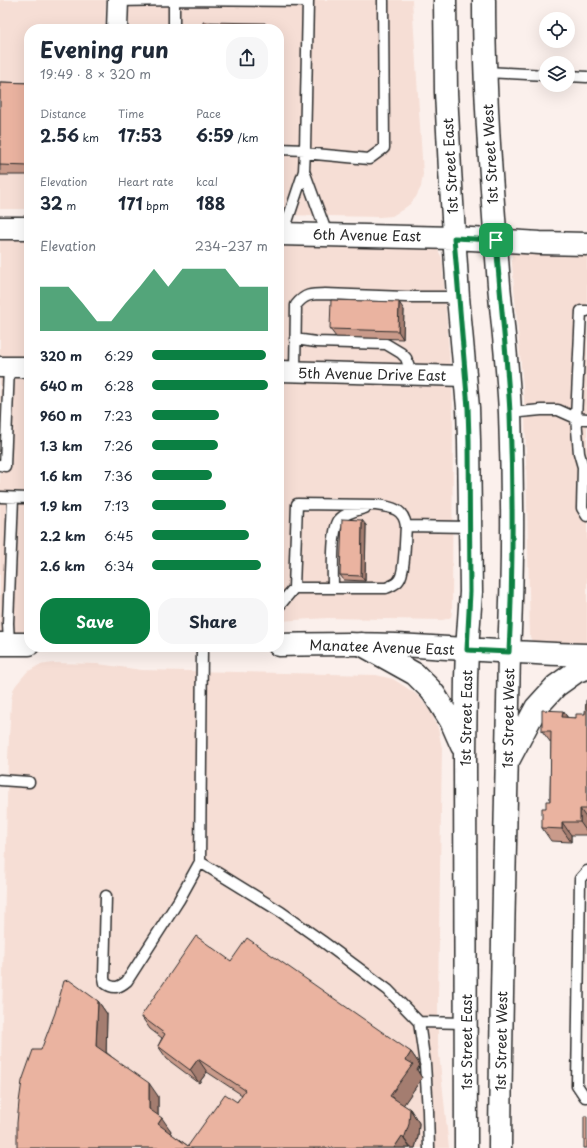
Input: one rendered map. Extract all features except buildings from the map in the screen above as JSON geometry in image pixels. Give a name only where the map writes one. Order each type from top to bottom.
[{"type":"main road","name":"1st Street East","points":[[445,0],[446,92],[454,238],[468,421],[470,527],[470,592],[466,678],[465,754],[466,1148]]},
{"type":"main road","name":"1st Street West","points":[[484,0],[486,72],[496,240],[510,412],[513,535],[501,992],[500,1148]]},
{"type":"main road","points":[[0,228],[24,228]]},
{"type":"main road","name":"6th Avenue East","points":[[284,234],[454,238],[587,244]]},
{"type":"main road","name":"Manatee Avenue East","points":[[284,644],[360,644],[587,655]]},
{"type":"main road","points":[[360,644],[414,674],[434,694],[451,721],[465,754]]},
{"type":"main road","points":[[507,762],[536,708],[556,686],[577,671],[587,668]]},
{"type":"street","points":[[117,24],[118,0]]},
{"type":"street","points":[[4,367],[24,367]]},
{"type":"street","name":"5th Avenue Drive East","points":[[287,372],[465,376]]},
{"type":"lane","points":[[118,0],[308,1],[304,171],[284,226]]},
{"type":"lane","points":[[174,0],[174,24]]},
{"type":"lane","points":[[284,150],[369,159],[384,148],[383,0]]},
{"type":"lane","points":[[486,72],[539,75]]},
{"type":"lane","points":[[575,76],[587,77]]},
{"type":"lane","points":[[304,171],[327,234]]},
{"type":"lane","points":[[287,372],[295,339],[296,304],[302,298],[312,294],[458,297]]},
{"type":"lane","points":[[587,311],[581,311],[576,418],[579,453],[585,467],[582,508],[587,516]]},
{"type":"lane","points":[[295,339],[316,342],[386,344],[401,353],[406,358],[412,375]]},
{"type":"lane","points":[[0,465],[6,466],[4,367]]},
{"type":"lane","points":[[510,412],[558,410],[576,418],[587,419]]},
{"type":"lane","points":[[0,497],[24,498]]},
{"type":"lane","points":[[13,498],[5,602],[13,644]]},
{"type":"lane","points":[[284,600],[294,588],[297,504],[387,506],[402,514],[406,526],[402,570],[400,580],[395,584],[386,588],[294,588]]},
{"type":"lane","points":[[333,588],[335,531],[340,520],[349,513],[376,505]]},
{"type":"lane","points":[[406,526],[470,527]]},
{"type":"lane","points":[[106,896],[104,978],[107,985],[116,987],[121,986],[127,980],[178,900],[200,862],[202,652]]},
{"type":"lane","points":[[0,780],[28,782]]},
{"type":"lane","points":[[200,862],[281,912],[322,941],[388,990],[419,1022],[425,1064],[429,1148]]},
{"type":"lane","points":[[587,871],[580,879],[577,1085],[585,1097],[587,1097]]},
{"type":"lane","points":[[419,1022],[465,1023]]},
{"type":"shaded area","points":[[0,0],[106,0],[105,24],[24,24],[24,209],[0,209]]},
{"type":"shaded area","points":[[129,0],[412,0],[423,174],[421,187],[416,197],[410,204],[392,216],[284,215],[284,24],[129,24]]},
{"type":"shaded area","points":[[0,239],[24,239],[24,356],[0,356]]},
{"type":"shaded area","points":[[284,244],[437,248],[442,258],[450,365],[284,360]]},
{"type":"shaded area","points":[[512,252],[587,255],[587,644],[537,643],[532,641],[530,637],[525,411]]},
{"type":"shaded area","points":[[0,378],[24,379],[24,633],[0,632]]},
{"type":"shaded area","points":[[284,382],[452,387],[451,617],[443,620],[328,618],[284,621]]},
{"type":"shaded area","points":[[54,663],[98,664],[142,670],[376,675],[393,679],[421,699],[432,714],[438,728],[442,748],[438,1044],[449,1148],[0,1148],[8,758],[11,701],[13,690],[27,672],[39,665]]},
{"type":"route","points":[[454,238],[496,240],[510,412],[513,527],[509,652],[467,650],[470,592],[468,408],[454,238]]}]
